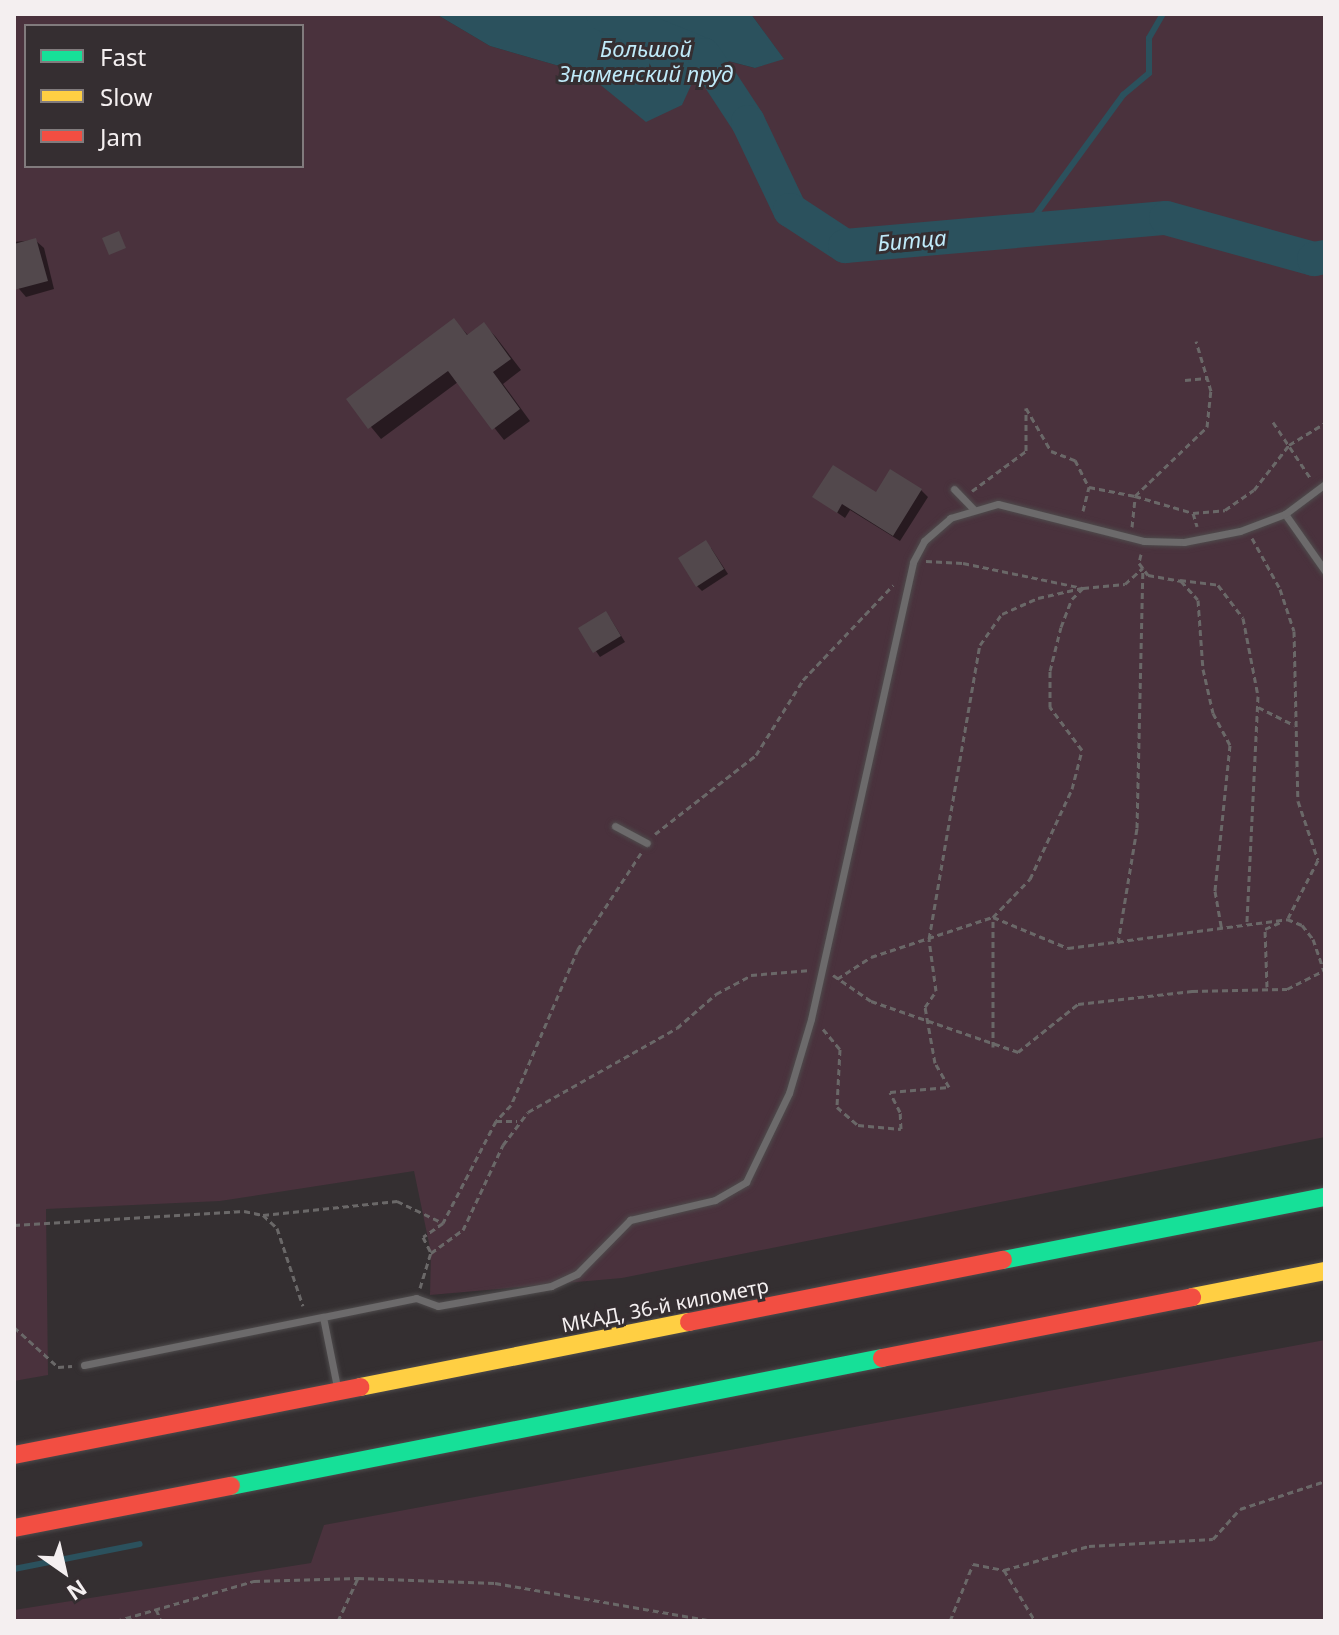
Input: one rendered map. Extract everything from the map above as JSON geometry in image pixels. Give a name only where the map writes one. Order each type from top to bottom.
[{"type":"highway","name":"МКАД, 36-й километр","points":[[14,1455],[1325,1197]]},
{"type":"highway","points":[[14,1528],[1325,1271]]},
{"type":"lane","points":[[84,1365],[416,1298],[438,1306],[551,1286],[577,1274],[630,1220],[733,1191],[756,1167],[789,1093],[811,1019],[913,562],[924,541],[950,518],[998,504],[1132,535],[1144,541],[1201,540],[1285,514],[1321,487]]},
{"type":"lane","points":[[954,489],[965,496],[973,509]]},
{"type":"lane","points":[[1285,514],[1325,571]]},
{"type":"lane","points":[[615,826],[647,843]]},
{"type":"lane","points":[[323,1317],[338,1392]]},
{"type":"path","points":[[1132,535],[1135,496],[1207,427],[1211,391],[1196,341]]},
{"type":"path","points":[[1185,380],[1207,378]]},
{"type":"path","points":[[965,496],[1026,451],[1026,408],[1051,451],[1075,460],[1089,487],[1080,523]]},
{"type":"path","points":[[1273,422],[1321,487]]},
{"type":"path","points":[[1089,487],[1135,496],[1193,513],[1225,510],[1254,490],[1289,445],[1325,423]]},
{"type":"path","points":[[1193,513],[1201,540]]},
{"type":"path","points":[[1247,528],[1280,589],[1294,631],[1298,801],[1318,860],[1287,919],[1265,929],[1267,987]]},
{"type":"path","points":[[1144,541],[1139,563],[1143,568],[1173,580],[1218,585],[1243,618],[1257,707],[1247,925]]},
{"type":"path","points":[[431,1253],[423,1237],[443,1223],[496,1121],[511,1105],[543,1040],[578,949],[647,843],[679,811],[756,755],[803,680],[913,562],[963,563],[1034,582],[1083,588]]},
{"type":"path","points":[[811,1019],[840,1049],[837,1107],[858,1125],[901,1129],[900,1112],[890,1092],[949,1087],[935,1063],[925,1007],[936,991],[936,969],[929,939],[980,645],[1002,614],[1038,598],[1083,588],[1125,584],[1143,568]]},
{"type":"path","points":[[1118,943],[1137,828],[1143,568]]},
{"type":"path","points":[[1173,580],[1198,600],[1203,669],[1213,713],[1230,745],[1215,891],[1222,930]]},
{"type":"path","points":[[837,979],[871,957],[993,917],[1030,879],[1072,789],[1082,750],[1050,707],[1050,671],[1072,599],[1083,588]]},
{"type":"path","points":[[1257,707],[1294,725]]},
{"type":"path","points":[[416,1298],[431,1253],[463,1230],[518,1121],[564,1089],[677,1028],[716,994],[751,975],[824,969],[871,1001],[929,1019],[993,1047],[1018,1052],[1078,1004],[1301,985],[1324,971],[1313,939],[1302,925],[1287,919],[1068,948],[993,917]]},
{"type":"path","points":[[993,917],[993,1047]]},
{"type":"path","points":[[496,1121],[518,1121]]},
{"type":"path","points":[[14,1225],[244,1211],[263,1215],[397,1201],[443,1223]]},
{"type":"path","points":[[263,1215],[277,1228],[301,1305],[323,1317]]},
{"type":"path","points":[[14,1327],[58,1367],[84,1365]]},
{"type":"path","points":[[950,1621],[973,1564],[1004,1570],[1089,1546],[1213,1539],[1240,1509],[1325,1481]]},
{"type":"path","points":[[1004,1570],[1035,1621]]},
{"type":"path","points":[[338,1621],[358,1578]]},
{"type":"path","points":[[116,1621],[254,1581],[358,1578],[495,1583],[712,1621]]},
{"type":"path","points":[[156,1609],[161,1621]]},
{"type":"shaded area","points":[[14,14],[436,14],[490,46],[587,74],[646,121],[682,104],[704,55],[755,68],[783,58],[751,14],[1325,14],[1325,1137],[622,1278],[430,1295],[431,1253],[414,1171],[220,1201],[46,1209],[48,1375],[14,1381]]},
{"type":"shaded area","points":[[1325,1340],[1325,1621],[14,1621],[14,1610],[311,1563],[324,1525]]},
{"type":"water","name":"Большой Знаменский пруд","points":[[436,14],[751,14],[784,59],[755,68],[705,55],[682,105],[646,122],[587,74],[490,46]]},
{"type":"building","points":[[119,231],[126,248],[109,255],[102,238]]},
{"type":"building","points":[[36,238],[48,281],[14,290],[14,244]]},
{"type":"building","points":[[454,318],[467,335],[484,322],[511,359],[493,372],[520,409],[492,430],[448,371],[368,429],[346,399]]},
{"type":"building","points":[[833,465],[876,492],[890,469],[922,489],[893,536],[842,504],[837,513],[812,497]]},
{"type":"building","points":[[706,540],[724,569],[696,587],[678,558]]},
{"type":"building","points":[[606,611],[621,636],[593,653],[578,628]]},
{"type":"waterway","name":"Битца","points":[[603,14],[704,55],[748,122],[790,210],[845,246],[1166,218],[1314,259],[1325,257]]},
{"type":"waterway","points":[[1026,228],[1123,95],[1149,73],[1149,38],[1163,14]]},
{"type":"waterway","points":[[14,1569],[140,1544]]},
{"type":"traffic: fast","points":[[1003,1260],[1325,1197]]},
{"type":"traffic: fast","points":[[231,1486],[882,1358]]},
{"type":"traffic: slow","points":[[1192,1297],[1325,1271]]},
{"type":"traffic: slow","points":[[360,1387],[689,1322]]},
{"type":"traffic: jam","points":[[689,1322],[1003,1260]]},
{"type":"traffic: jam","points":[[882,1358],[1192,1297]]},
{"type":"traffic: jam","points":[[14,1455],[360,1387]]},
{"type":"traffic: jam","points":[[14,1528],[231,1486]]}]
